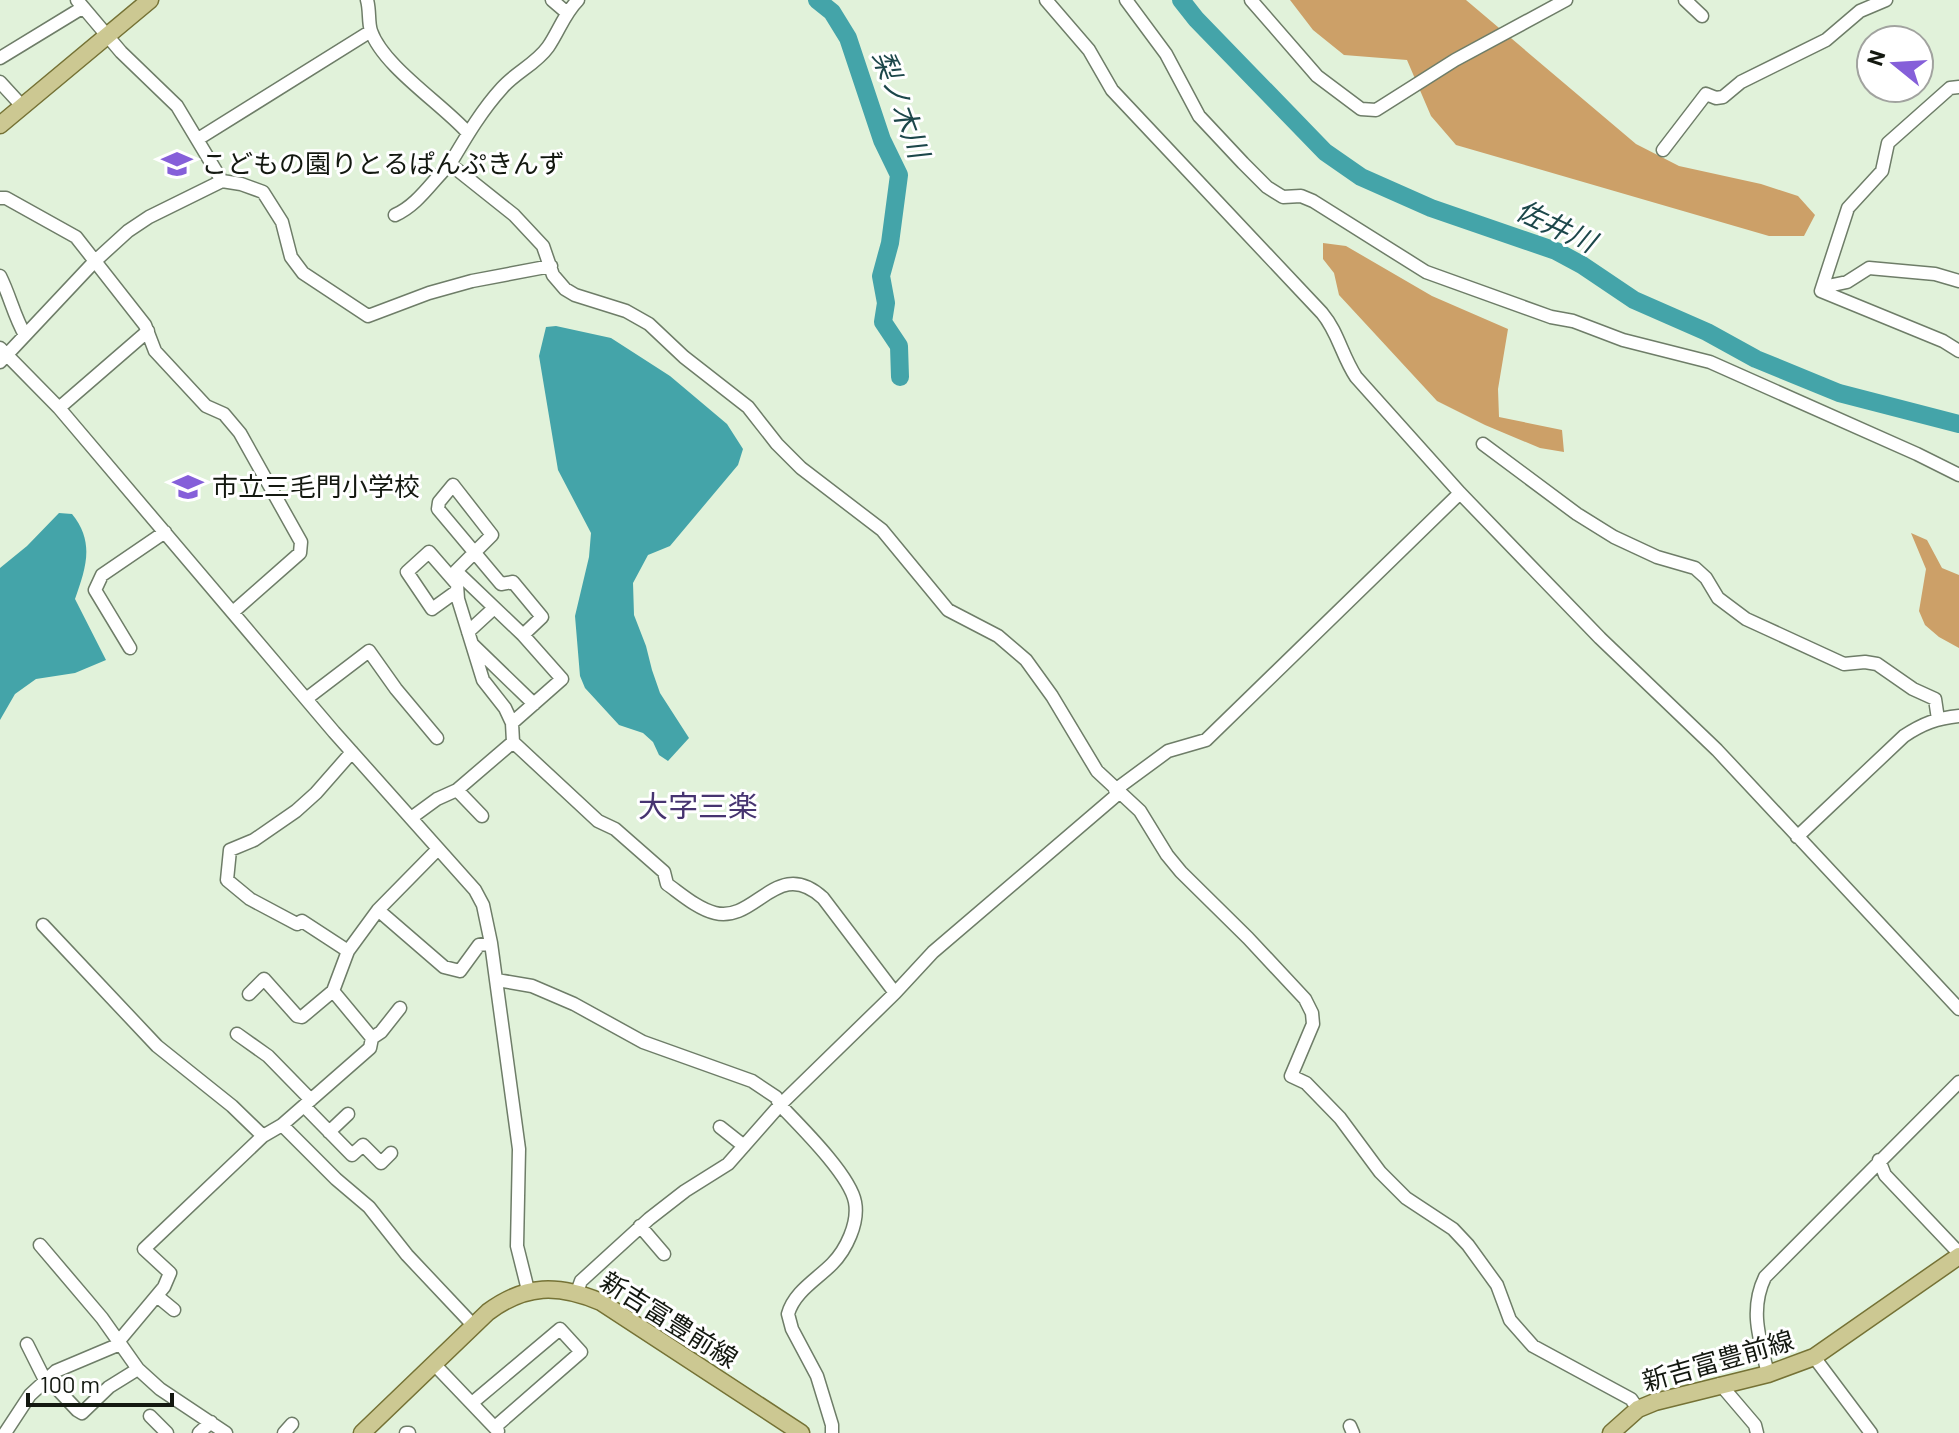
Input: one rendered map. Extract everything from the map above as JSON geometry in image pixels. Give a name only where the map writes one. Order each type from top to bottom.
[{"type":"main road","points":[[0,125],[150,0]]},
{"type":"main road","name":"新吉富豊前線","points":[[1611,1433],[1638,1409],[1674,1395],[1768,1374],[1814,1357],[1959,1255]]},
{"type":"main road","name":"新吉富豊前線","points":[[366,1431],[473,1325],[501,1302],[528,1290],[552,1289],[577,1292],[601,1302],[801,1433]]},
{"type":"street","points":[[367,0],[371,31],[397,66],[467,132]]},
{"type":"street","points":[[552,0],[566,12]]},
{"type":"street","points":[[395,215],[417,201],[450,164],[467,132],[505,85],[533,64],[549,46],[566,12],[578,0]]},
{"type":"street","points":[[1046,0],[1089,50],[1112,90],[1322,313],[1335,331],[1356,377],[1460,493],[1600,638],[1717,750],[1959,1009]]},
{"type":"street","points":[[1126,0],[1166,54],[1199,116],[1267,187],[1283,197],[1301,196],[1313,201],[1426,272],[1623,340],[1710,362],[1959,475]]},
{"type":"street","points":[[1251,0],[1317,76],[1368,112],[1562,1]]},
{"type":"street","points":[[1685,0],[1702,16]]},
{"type":"street","points":[[1663,150],[1706,94],[1723,97],[1741,82],[1826,40],[1860,11],[1886,0]]},
{"type":"street","points":[[0,58],[80,4],[107,36],[177,106],[222,181]]},
{"type":"street","points":[[198,139],[371,31]]},
{"type":"street","points":[[0,82],[22,106]]},
{"type":"street","points":[[1959,87],[1950,88],[1888,143],[1882,171],[1848,208],[1821,291],[1943,341],[1959,351]]},
{"type":"street","points":[[450,164],[514,215],[543,246],[553,275],[570,292],[626,311],[649,324],[684,357],[748,407],[801,468],[882,530],[948,610],[1013,647],[1039,677],[1097,771],[1140,811],[1181,872],[1248,938],[1309,1005],[1313,1018],[1311,1033],[1291,1076],[1306,1083],[1333,1111],[1380,1172],[1406,1198],[1447,1225],[1468,1245],[1493,1277],[1510,1320],[1533,1346],[1631,1399],[1638,1409]]},
{"type":"street","points":[[528,1290],[517,1246],[519,1149],[497,980],[483,905],[475,890],[306,699],[59,408],[2,355],[128,231],[149,217],[222,181],[263,192],[282,222],[291,257],[303,273],[368,316],[472,281],[551,266]]},
{"type":"street","points":[[0,198],[6,198],[76,237],[148,331],[155,351],[206,406],[224,414],[240,433],[301,542],[300,553],[233,612]]},
{"type":"street","points":[[1823,287],[1847,282],[1869,268],[1935,274],[1959,281]]},
{"type":"street","points":[[0,276],[14,304],[15,318],[25,335]]},
{"type":"street","points":[[59,408],[148,331]]},
{"type":"street","points":[[1483,444],[1577,514],[1614,537],[1657,557],[1695,568],[1702,573],[1718,598],[1746,619],[1844,664],[1865,662],[1883,667],[1913,689],[1935,699],[1938,719]]},
{"type":"street","points":[[523,635],[542,617],[513,582],[501,584],[472,553],[438,509],[439,502],[453,485],[492,535],[472,553],[456,581],[483,680],[505,708],[512,723],[513,742],[598,821],[615,829],[664,872],[667,884],[710,911],[720,914],[738,910],[779,886],[797,885],[811,889],[823,898],[895,993]]},
{"type":"street","points":[[577,1292],[581,1281],[640,1226],[685,1191],[728,1164],[780,1105],[938,947],[1168,751],[1206,740],[1460,493]]},
{"type":"street","points":[[130,648],[95,590],[102,575],[165,532]]},
{"type":"street","points":[[456,581],[523,635],[562,679],[512,723]]},
{"type":"street","points":[[470,639],[493,609]]},
{"type":"street","points":[[470,639],[534,704]]},
{"type":"street","points":[[306,699],[369,651],[437,738]]},
{"type":"street","points":[[1797,837],[1904,736],[1938,719],[1959,716]]},
{"type":"street","points":[[411,818],[437,799],[457,790],[513,742]]},
{"type":"street","points":[[348,951],[302,921],[297,924],[250,899],[227,880],[230,850],[254,840],[296,811],[352,752]]},
{"type":"street","points":[[457,790],[482,816]]},
{"type":"street","points":[[249,994],[264,979],[297,1016],[302,1017],[333,991],[348,951],[378,910],[438,849]]},
{"type":"street","points":[[378,910],[444,967],[460,971],[479,945],[491,943]]},
{"type":"street","points":[[43,925],[157,1046],[232,1106],[263,1136]]},
{"type":"street","points":[[497,980],[532,986],[574,1004],[643,1042],[752,1081],[776,1097],[818,1145],[849,1188],[855,1214],[847,1243],[838,1258],[798,1294],[788,1314],[792,1329],[817,1376],[832,1433]]},
{"type":"street","points":[[333,991],[372,1038]]},
{"type":"street","points":[[5,1433],[30,1395],[46,1379],[56,1371],[119,1343],[157,1296],[170,1273],[144,1249],[263,1136],[282,1125],[370,1048],[372,1038],[381,1032],[400,1008]]},
{"type":"street","points":[[237,1034],[268,1056],[329,1132],[352,1155],[363,1145],[381,1163],[391,1153]]},
{"type":"street","points":[[1768,1374],[1756,1323],[1758,1292],[1765,1277],[1959,1082]]},
{"type":"street","points":[[329,1132],[348,1114]]},
{"type":"street","points":[[282,1125],[369,1207],[407,1255],[473,1325]]},
{"type":"street","points":[[720,1127],[744,1146]]},
{"type":"street","points":[[1879,1160],[1885,1175],[1959,1255]]},
{"type":"street","points":[[640,1226],[664,1254]]},
{"type":"street","points":[[40,1245],[102,1318],[138,1369],[160,1389],[226,1433]]},
{"type":"street","points":[[157,1296],[174,1310]]},
{"type":"street","points":[[434,1364],[498,1430],[581,1352],[560,1329],[472,1403]]},
{"type":"street","points":[[27,1344],[46,1379],[82,1413],[109,1387],[138,1369]]},
{"type":"street","points":[[1814,1357],[1871,1433]]},
{"type":"street","points":[[1720,1384],[1755,1425],[1757,1433]]},
{"type":"street","points":[[150,1416],[167,1433]]},
{"type":"street","points":[[199,1433],[211,1422]]},
{"type":"shaded area","points":[[1290,0],[1466,0],[1636,144],[1679,166],[1761,184],[1798,196],[1815,215],[1804,236],[1769,236],[1456,145],[1431,116],[1407,60],[1344,55],[1313,30]]},
{"type":"shaded area","points":[[1323,243],[1346,246],[1432,296],[1508,329],[1498,389],[1499,417],[1562,430],[1564,452],[1540,448],[1437,401],[1339,295],[1334,273],[1323,259]]},
{"type":"shaded area","points":[[1911,533],[1927,540],[1942,568],[1959,575],[1959,648],[1925,625],[1919,611],[1926,569]]},
{"type":"water","points":[[556,326],[611,338],[670,376],[727,424],[743,449],[738,465],[670,546],[648,555],[633,583],[634,615],[660,693],[689,738],[668,761],[659,755],[653,742],[643,733],[619,725],[585,688],[580,676],[575,616],[589,557],[591,533],[558,470],[539,356],[546,327]]},
{"type":"water","points":[[59,513],[72,514],[84,535],[85,566],[75,599],[106,660],[75,673],[36,679],[15,694],[0,720],[0,568]]},
{"type":"waterway","name":"梨ノ木川","points":[[817,0],[832,12],[848,38],[882,140],[899,175],[890,243],[881,276],[886,303],[883,322],[899,346],[900,377]]},
{"type":"waterway","name":"佐井川","points":[[1181,0],[1325,152],[1361,177],[1431,208],[1556,251],[1634,300],[1707,332],[1756,359],[1839,393],[1959,424]]},
{"type":"place","name":"こどもの園りとるぱんぷきんず","points":[[177,164]]},
{"type":"place","name":"市立三毛門小学校","points":[[188,487]]},
{"type":"district","name":"大字三楽","points":[[698,807]]}]
